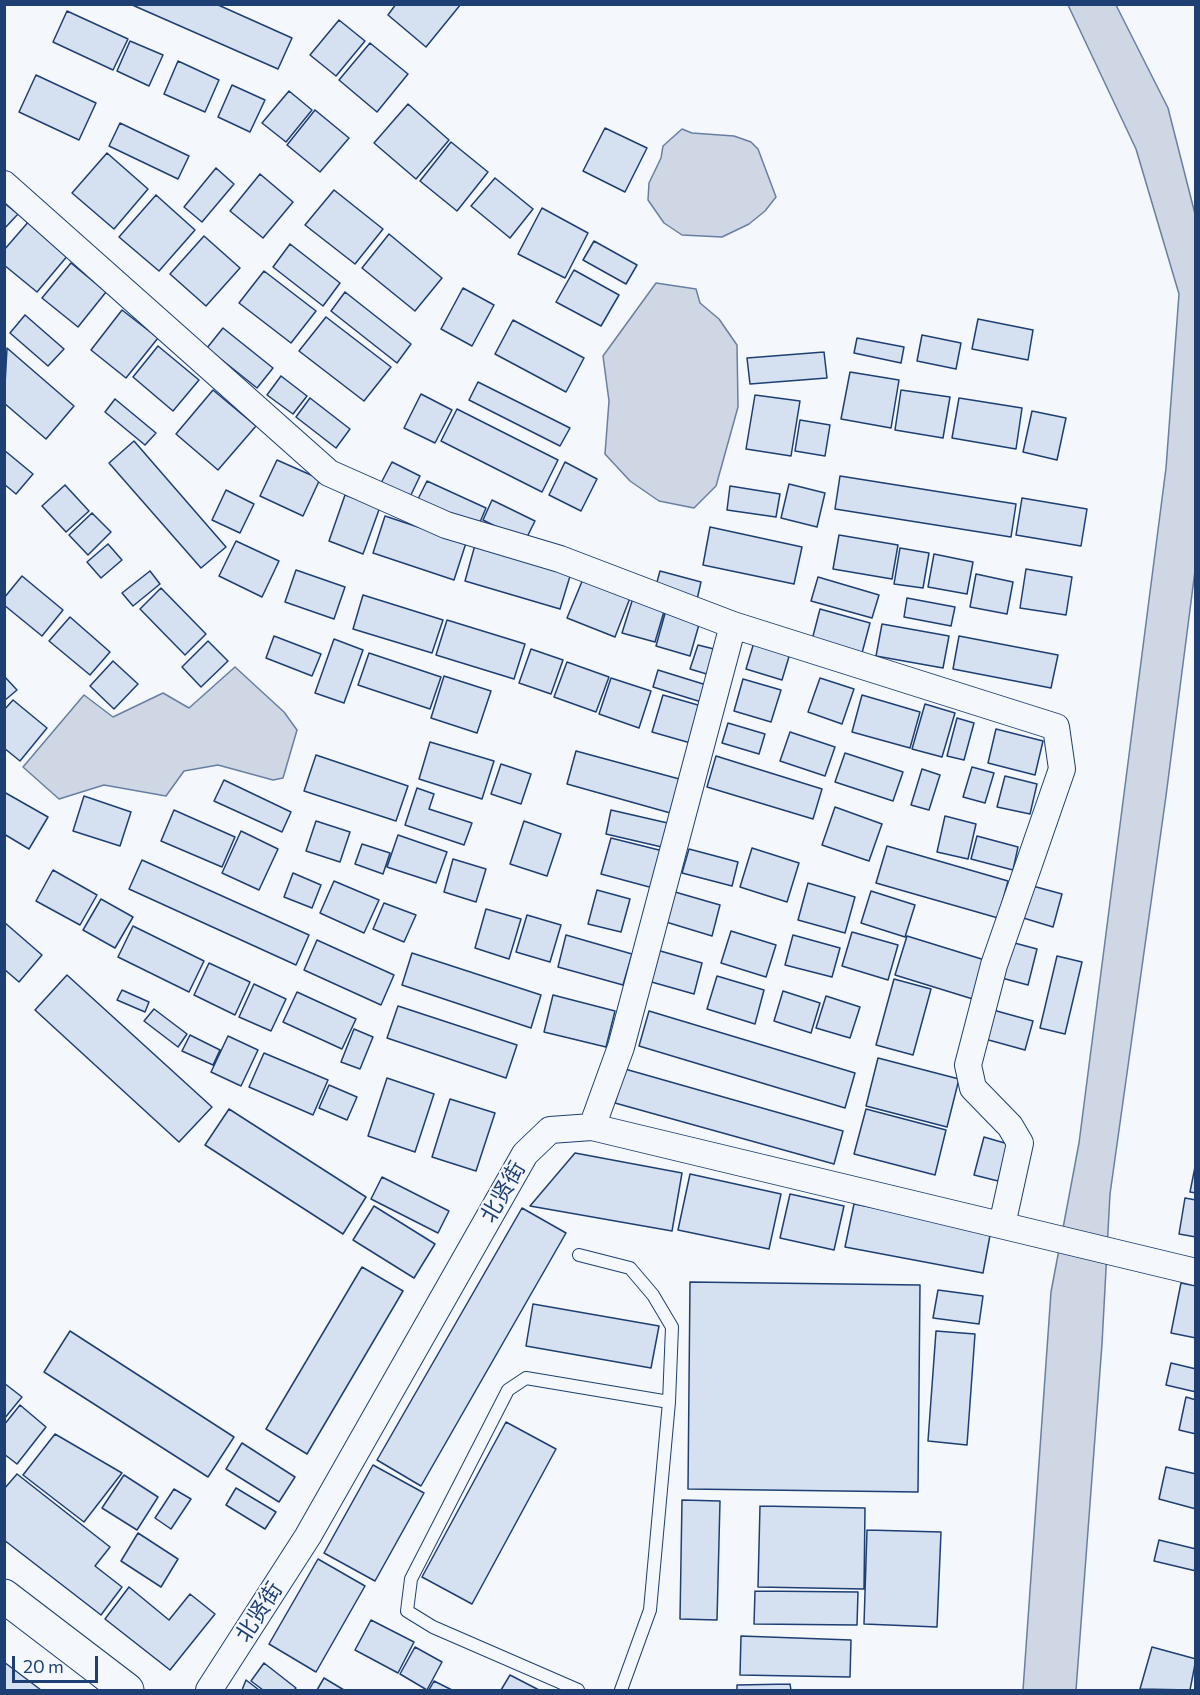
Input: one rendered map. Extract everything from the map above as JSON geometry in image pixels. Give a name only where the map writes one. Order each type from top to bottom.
[{"type":"main road","points":[[4,1596],[127,1690]]},
{"type":"street","points":[[4,184],[329,473],[446,525],[560,559],[733,625],[1056,727],[1062,769],[994,965],[968,1065],[973,1088],[1010,1126],[1020,1143],[1002,1225]]},
{"type":"street","points":[[592,1127],[621,1047],[733,625]]},
{"type":"street","name":"北贤街","points":[[209,1690],[308,1536],[525,1154],[550,1130],[592,1127],[1196,1272]]},
{"type":"lane","points":[[579,1255],[630,1268],[653,1295],[672,1327],[669,1402],[650,1610],[621,1690]]},
{"type":"lane","points":[[578,1690],[433,1627],[407,1611],[411,1579],[508,1390],[526,1378],[669,1402]]},
{"type":"shaded area","points":[[1068,5],[1116,5],[1168,108],[1195,214],[1196,563],[1110,1194],[1102,1344],[1076,1690],[1023,1690],[1051,1292],[1079,1143],[1166,468],[1179,294],[1136,149]]},
{"type":"shaded area","points":[[682,129],[692,133],[734,136],[751,142],[758,149],[776,197],[765,211],[749,224],[722,237],[682,235],[664,223],[648,200],[649,183],[661,158],[663,146]]},
{"type":"shaded area","points":[[656,283],[696,289],[700,303],[719,319],[737,345],[738,407],[716,486],[694,508],[659,501],[630,481],[605,454],[609,401],[603,356]]},
{"type":"shaded area","points":[[235,667],[284,712],[297,730],[283,778],[273,780],[218,765],[184,771],[166,796],[104,785],[59,799],[23,767],[84,695],[113,717],[163,693],[189,708]]},
{"type":"building","points":[[130,4],[216,4],[292,38],[278,69]]},
{"type":"building","points":[[396,4],[461,4],[426,47],[388,15]]},
{"type":"building","points":[[67,11],[128,39],[113,70],[53,42]]},
{"type":"building","points":[[339,20],[365,41],[336,76],[310,55]]},
{"type":"building","points":[[130,41],[163,55],[149,86],[117,71]]},
{"type":"building","points":[[370,43],[408,74],[377,112],[339,80]]},
{"type":"building","points":[[178,61],[219,80],[205,112],[164,94]]},
{"type":"building","points":[[36,75],[96,103],[79,140],[19,112]]},
{"type":"building","points":[[232,85],[265,100],[250,132],[218,117]]},
{"type":"building","points":[[289,91],[312,110],[286,142],[262,123]]},
{"type":"building","points":[[408,104],[449,140],[416,179],[374,143]]},
{"type":"building","points":[[315,110],[349,138],[320,172],[287,145]]},
{"type":"building","points":[[120,123],[189,156],[178,179],[109,146]]},
{"type":"building","points":[[605,128],[647,148],[625,192],[583,171]]},
{"type":"building","points":[[451,142],[488,172],[457,211],[420,181]]},
{"type":"building","points":[[107,153],[148,189],[114,229],[72,193]]},
{"type":"building","points":[[216,168],[234,184],[202,222],[184,207]]},
{"type":"building","points":[[260,174],[293,202],[263,238],[230,211]]},
{"type":"building","points":[[495,178],[533,209],[510,238],[471,206]]},
{"type":"building","points":[[334,190],[383,229],[355,264],[305,225]]},
{"type":"building","points":[[156,195],[195,230],[159,271],[119,237]]},
{"type":"building","points":[[4,203],[18,214],[4,229]]},
{"type":"building","points":[[542,208],[588,233],[565,278],[518,254]]},
{"type":"building","points":[[30,220],[69,254],[37,292],[4,265],[4,250]]},
{"type":"building","points":[[389,234],[442,278],[415,311],[362,268]]},
{"type":"building","points":[[204,236],[240,268],[206,306],[170,274]]},
{"type":"building","points":[[594,241],[637,265],[626,284],[583,260]]},
{"type":"building","points":[[290,244],[340,283],[323,306],[273,267]]},
{"type":"building","points":[[71,263],[106,292],[78,327],[42,298]]},
{"type":"building","points":[[574,270],[619,295],[601,326],[556,302]]},
{"type":"building","points":[[264,271],[316,311],[291,343],[239,303]]},
{"type":"building","points":[[463,288],[494,305],[472,346],[441,329]]},
{"type":"building","points":[[345,292],[411,344],[397,363],[331,311]]},
{"type":"building","points":[[122,310],[158,338],[126,378],[91,350]]},
{"type":"building","points":[[25,315],[64,349],[48,366],[10,333]]},
{"type":"building","points":[[326,317],[391,367],[364,401],[299,351]]},
{"type":"building","points":[[978,319],[1033,330],[1028,360],[972,349]]},
{"type":"building","points":[[513,320],[584,358],[566,392],[495,354]]},
{"type":"building","points":[[223,328],[273,368],[257,388],[207,348]]},
{"type":"building","points":[[922,335],[961,343],[956,369],[917,361]]},
{"type":"building","points":[[857,338],[904,347],[901,363],[854,353]]},
{"type":"building","points":[[158,346],[199,380],[173,411],[133,377]]},
{"type":"building","points":[[7,348],[74,406],[46,439],[4,403]]},
{"type":"building","points":[[824,352],[827,378],[750,384],[747,358]]},
{"type":"building","points":[[850,372],[899,380],[891,428],[841,419]]},
{"type":"building","points":[[281,376],[307,396],[293,414],[267,395]]},
{"type":"building","points":[[478,382],[570,428],[560,446],[469,400]]},
{"type":"building","points":[[213,390],[256,426],[218,470],[176,434]]},
{"type":"building","points":[[901,390],[950,397],[943,438],[895,430]]},
{"type":"building","points":[[421,394],[452,410],[435,443],[404,428]]},
{"type":"building","points":[[755,395],[800,401],[791,456],[746,449]]},
{"type":"building","points":[[310,398],[350,429],[336,448],[296,417]]},
{"type":"building","points":[[959,398],[1022,408],[1016,449],[952,438]]},
{"type":"building","points":[[115,399],[156,433],[145,445],[105,412]]},
{"type":"building","points":[[457,409],[558,460],[542,492],[441,441]]},
{"type":"building","points":[[1032,411],[1066,418],[1057,460],[1023,452]]},
{"type":"building","points":[[800,420],[830,425],[825,456],[795,451]]},
{"type":"building","points":[[134,441],[226,547],[201,568],[109,463]]},
{"type":"building","points":[[4,450],[33,474],[16,494],[4,484]]},
{"type":"building","points":[[277,460],[320,479],[303,516],[260,496]]},
{"type":"building","points":[[392,462],[420,476],[409,499],[380,485]]},
{"type":"building","points":[[565,462],[597,479],[581,511],[549,495]]},
{"type":"building","points":[[840,476],[1016,504],[1011,537],[835,509]]},
{"type":"building","points":[[427,481],[486,508],[477,529],[417,501]]},
{"type":"building","points":[[789,484],[825,493],[817,527],[781,518]]},
{"type":"building","points":[[65,485],[89,511],[66,532],[42,506]]},
{"type":"building","points":[[730,486],[780,494],[776,517],[727,510]]},
{"type":"building","points":[[226,490],[254,504],[240,533],[212,520]]},
{"type":"building","points":[[345,495],[380,507],[363,554],[329,541]]},
{"type":"building","points":[[1022,498],[1087,509],[1081,546],[1016,535]]},
{"type":"building","points":[[492,500],[535,521],[525,541],[483,520]]},
{"type":"building","points":[[92,513],[111,532],[88,555],[69,535]]},
{"type":"building","points":[[385,516],[466,543],[454,580],[373,553]]},
{"type":"building","points":[[710,527],[802,547],[794,584],[703,565]]},
{"type":"building","points":[[839,535],[898,545],[892,579],[833,569]]},
{"type":"building","points":[[236,541],[279,561],[262,597],[219,576]]},
{"type":"building","points":[[108,544],[122,560],[101,578],[87,562]]},
{"type":"building","points":[[475,545],[571,573],[560,609],[465,581]]},
{"type":"building","points":[[900,548],[929,553],[923,588],[894,584]]},
{"type":"building","points":[[934,554],[973,562],[967,594],[928,587]]},
{"type":"building","points":[[1026,569],[1072,577],[1066,615],[1020,608]]},
{"type":"building","points":[[296,570],[345,587],[334,619],[285,602]]},
{"type":"building","points":[[150,571],[160,584],[133,606],[122,593]]},
{"type":"building","points":[[660,571],[701,582],[696,604],[654,593]]},
{"type":"building","points":[[976,574],[1013,582],[1007,614],[970,607]]},
{"type":"building","points":[[22,576],[63,610],[42,636],[4,605],[4,598]]},
{"type":"building","points":[[818,577],[879,595],[872,618],[811,601]]},
{"type":"building","points":[[583,579],[630,598],[615,637],[567,618]]},
{"type":"building","points":[[161,588],[206,634],[185,655],[140,609]]},
{"type":"building","points":[[363,595],[443,620],[432,653],[353,629]]},
{"type":"building","points":[[633,598],[665,608],[655,642],[622,633]]},
{"type":"building","points":[[907,598],[955,607],[951,626],[904,617]]},
{"type":"building","points":[[820,609],[870,623],[862,653],[812,640]]},
{"type":"building","points":[[666,610],[700,621],[690,656],[656,646]]},
{"type":"building","points":[[70,617],[110,652],[90,675],[49,641]]},
{"type":"building","points":[[447,620],[525,644],[514,679],[436,655]]},
{"type":"building","points":[[882,624],[949,636],[943,668],[876,656]]},
{"type":"building","points":[[274,636],[321,654],[312,676],[266,658]]},
{"type":"building","points":[[959,636],[1058,655],[1051,688],[953,669]]},
{"type":"building","points":[[334,639],[363,650],[344,703],[315,693]]},
{"type":"building","points":[[755,639],[791,650],[782,680],[746,669]]},
{"type":"building","points":[[208,641],[228,661],[201,687],[182,667]]},
{"type":"building","points":[[698,645],[718,650],[710,675],[690,669]]},
{"type":"building","points":[[531,649],[563,660],[551,694],[519,683]]},
{"type":"building","points":[[369,653],[441,677],[430,709],[358,685]]},
{"type":"building","points":[[113,661],[138,684],[114,709],[90,686]]},
{"type":"building","points":[[567,662],[609,677],[596,712],[554,697]]},
{"type":"building","points":[[658,670],[716,688],[711,705],[653,687]]},
{"type":"building","points":[[4,676],[17,690],[4,701]]},
{"type":"building","points":[[444,676],[491,691],[477,733],[431,718]]},
{"type":"building","points":[[611,678],[651,691],[639,728],[599,714]]},
{"type":"building","points":[[820,678],[854,689],[842,724],[808,712]]},
{"type":"building","points":[[743,679],[781,690],[771,722],[734,711]]},
{"type":"building","points":[[663,695],[705,707],[694,744],[652,732]]},
{"type":"building","points":[[862,695],[920,712],[910,748],[852,732]]},
{"type":"building","points":[[13,700],[47,728],[20,761],[4,748],[4,710]]},
{"type":"building","points":[[925,704],[955,713],[942,757],[912,749]]},
{"type":"building","points":[[957,718],[974,723],[964,760],[947,756]]},
{"type":"building","points":[[728,723],[765,734],[759,754],[722,743]]},
{"type":"building","points":[[996,729],[1043,741],[1035,775],[988,763]]},
{"type":"building","points":[[790,732],[835,747],[825,776],[780,761]]},
{"type":"building","points":[[430,742],[494,761],[482,799],[419,779]]},
{"type":"building","points":[[576,751],[683,780],[674,814],[567,784]]},
{"type":"building","points":[[845,753],[903,772],[893,801],[835,782]]},
{"type":"building","points":[[316,755],[408,786],[396,821],[304,791]]},
{"type":"building","points":[[716,756],[822,789],[813,819],[707,787]]},
{"type":"building","points":[[501,764],[531,774],[521,804],[491,794]]},
{"type":"building","points":[[972,767],[994,773],[985,803],[963,797]]},
{"type":"building","points":[[922,769],[940,775],[929,810],[911,805]]},
{"type":"building","points":[[1005,776],[1037,784],[1030,814],[997,807]]},
{"type":"building","points":[[224,780],[291,812],[282,832],[214,801]]},
{"type":"building","points":[[417,788],[434,794],[429,809],[472,823],[464,845],[405,825]]},
{"type":"building","points":[[4,792],[48,817],[29,849],[4,834]]},
{"type":"building","points":[[84,796],[131,812],[120,846],[73,831]]},
{"type":"building","points":[[835,807],[882,824],[869,861],[822,845]]},
{"type":"building","points":[[174,810],[235,837],[222,867],[161,841]]},
{"type":"building","points":[[611,810],[672,824],[666,848],[606,834]]},
{"type":"building","points":[[945,816],[976,824],[968,859],[937,852]]},
{"type":"building","points":[[316,821],[350,832],[340,862],[306,851]]},
{"type":"building","points":[[524,821],[561,834],[547,876],[510,864]]},
{"type":"building","points":[[241,831],[278,849],[259,890],[222,873]]},
{"type":"building","points":[[398,835],[447,852],[436,883],[387,867]]},
{"type":"building","points":[[977,836],[1018,847],[1013,870],[971,859]]},
{"type":"building","points":[[611,838],[663,851],[653,888],[601,874]]},
{"type":"building","points":[[362,844],[390,853],[383,874],[355,864]]},
{"type":"building","points":[[887,846],[1008,881],[998,918],[876,883]]},
{"type":"building","points":[[752,848],[799,863],[787,902],[740,887]]},
{"type":"building","points":[[689,849],[738,862],[732,886],[682,873]]},
{"type":"building","points":[[453,859],[486,869],[476,902],[444,892]]},
{"type":"building","points":[[142,860],[309,935],[296,965],[129,889]]},
{"type":"building","points":[[53,870],[97,895],[80,925],[36,901]]},
{"type":"building","points":[[293,873],[321,885],[312,908],[284,897]]},
{"type":"building","points":[[334,881],[379,900],[364,933],[320,913]]},
{"type":"building","points":[[808,883],[855,897],[845,933],[798,920]]},
{"type":"building","points":[[1029,885],[1062,894],[1053,927],[1020,917]]},
{"type":"building","points":[[597,890],[630,899],[621,932],[588,924]]},
{"type":"building","points":[[871,891],[915,905],[905,937],[861,923]]},
{"type":"building","points":[[675,892],[720,905],[712,936],[666,922]]},
{"type":"building","points":[[101,899],[133,917],[115,948],[83,930]]},
{"type":"building","points":[[384,903],[416,915],[404,942],[373,929]]},
{"type":"building","points":[[486,909],[521,919],[509,959],[475,948]]},
{"type":"building","points":[[527,915],[561,925],[550,962],[516,952]]},
{"type":"building","points":[[4,922],[42,955],[19,982],[4,969]]},
{"type":"building","points":[[133,926],[204,961],[189,992],[118,957]]},
{"type":"building","points":[[731,931],[776,945],[766,977],[721,963]]},
{"type":"building","points":[[852,932],[898,945],[888,980],[842,966]]},
{"type":"building","points":[[566,935],[632,954],[623,985],[558,967]]},
{"type":"building","points":[[793,935],[840,948],[832,977],[785,965]]},
{"type":"building","points":[[907,936],[988,961],[976,1000],[895,975]]},
{"type":"building","points":[[317,940],[394,975],[381,1005],[304,970]]},
{"type":"building","points":[[1007,941],[1037,949],[1028,985],[998,977]]},
{"type":"building","points":[[657,950],[702,963],[694,994],[648,981]]},
{"type":"building","points":[[412,953],[541,995],[531,1028],[402,985]]},
{"type":"building","points":[[1057,956],[1082,962],[1065,1034],[1040,1028]]},
{"type":"building","points":[[209,963],[250,982],[235,1015],[194,995]]},
{"type":"building","points":[[67,975],[212,1107],[179,1142],[35,1010]]},
{"type":"building","points":[[717,976],[764,990],[755,1024],[707,1009]]},
{"type":"building","points":[[894,979],[931,989],[913,1055],[876,1045]]},
{"type":"building","points":[[254,984],[286,999],[271,1031],[239,1017]]},
{"type":"building","points":[[122,990],[149,1002],[145,1012],[117,1000]]},
{"type":"building","points":[[783,991],[820,1003],[811,1033],[774,1021]]},
{"type":"building","points":[[297,992],[356,1019],[342,1049],[283,1022]]},
{"type":"building","points":[[553,995],[615,1011],[606,1047],[544,1032]]},
{"type":"building","points":[[826,996],[860,1007],[850,1038],[816,1028]]},
{"type":"building","points":[[398,1006],[517,1045],[506,1078],[387,1038]]},
{"type":"building","points":[[154,1009],[187,1034],[178,1047],[144,1021]]},
{"type":"building","points":[[993,1010],[1033,1021],[1025,1050],[985,1039]]},
{"type":"building","points":[[649,1011],[855,1073],[845,1108],[639,1046]]},
{"type":"building","points":[[354,1029],[373,1037],[360,1069],[341,1062]]},
{"type":"building","points":[[190,1035],[220,1050],[213,1065],[182,1051]]},
{"type":"building","points":[[228,1036],[258,1050],[241,1086],[211,1072]]},
{"type":"building","points":[[264,1053],[328,1080],[313,1115],[249,1087]]},
{"type":"building","points":[[878,1058],[959,1079],[947,1127],[866,1106]]},
{"type":"building","points":[[625,1069],[843,1131],[834,1164],[615,1103]]},
{"type":"building","points":[[387,1078],[434,1094],[415,1152],[368,1136]]},
{"type":"building","points":[[329,1085],[357,1097],[347,1120],[319,1108]]},
{"type":"building","points":[[450,1099],[495,1113],[476,1171],[432,1157]]},
{"type":"building","points":[[229,1109],[366,1197],[343,1234],[205,1145]]},
{"type":"building","points":[[866,1109],[946,1130],[935,1175],[854,1154]]},
{"type":"building","points":[[984,1137],[1008,1144],[998,1181],[974,1175]]},
{"type":"building","points":[[575,1153],[682,1173],[672,1231],[530,1206]]},
{"type":"building","points":[[1196,1162],[1196,1193],[1190,1192]]},
{"type":"building","points":[[690,1174],[781,1194],[769,1249],[678,1230]]},
{"type":"building","points":[[382,1177],[449,1211],[438,1233],[371,1199]]},
{"type":"building","points":[[790,1194],[844,1206],[834,1250],[780,1238]]},
{"type":"building","points":[[1185,1198],[1196,1200],[1196,1237],[1179,1234]]},
{"type":"building","points":[[854,1204],[991,1230],[983,1273],[845,1247]]},
{"type":"building","points":[[374,1206],[435,1244],[414,1278],[353,1240]]},
{"type":"building","points":[[522,1208],[566,1233],[421,1486],[377,1460]]},
{"type":"building","points":[[362,1267],[403,1291],[307,1454],[266,1429]]},
{"type":"building","points":[[690,1282],[920,1285],[918,1492],[688,1489]]},
{"type":"building","points":[[1181,1283],[1196,1286],[1196,1338],[1171,1333]]},
{"type":"building","points":[[938,1290],[983,1296],[979,1324],[933,1318]]},
{"type":"building","points":[[533,1304],[659,1326],[651,1368],[526,1346]]},
{"type":"building","points":[[70,1331],[234,1437],[208,1477],[44,1372]]},
{"type":"building","points":[[936,1331],[975,1334],[967,1445],[928,1441]]},
{"type":"building","points":[[1171,1363],[1196,1369],[1196,1392],[1166,1385]]},
{"type":"building","points":[[4,1383],[22,1397],[4,1419]]},
{"type":"building","points":[[1186,1397],[1196,1400],[1196,1434],[1179,1430]]},
{"type":"building","points":[[20,1405],[46,1427],[17,1464],[4,1454],[4,1425]]},
{"type":"building","points":[[506,1422],[556,1449],[472,1604],[422,1577]]},
{"type":"building","points":[[55,1434],[122,1473],[84,1522],[23,1475]]},
{"type":"building","points":[[242,1443],[295,1477],[279,1502],[226,1469]]},
{"type":"building","points":[[373,1465],[424,1493],[375,1581],[324,1553]]},
{"type":"building","points":[[1166,1467],[1196,1474],[1196,1509],[1159,1499]]},
{"type":"building","points":[[17,1474],[110,1547],[95,1566],[122,1587],[101,1615],[4,1540],[4,1489]]},
{"type":"building","points":[[124,1475],[158,1497],[137,1530],[102,1508]]},
{"type":"building","points":[[236,1488],[276,1512],[265,1529],[226,1505]]},
{"type":"building","points":[[174,1489],[191,1499],[171,1529],[155,1518]]},
{"type":"building","points":[[682,1500],[720,1501],[717,1620],[680,1619]]},
{"type":"building","points":[[760,1506],[865,1508],[864,1589],[758,1587]]},
{"type":"building","points":[[867,1530],[941,1532],[937,1627],[864,1624]]},
{"type":"building","points":[[138,1533],[178,1559],[161,1587],[121,1561]]},
{"type":"building","points":[[1159,1540],[1196,1549],[1196,1571],[1154,1561]]},
{"type":"building","points":[[318,1559],[365,1586],[316,1672],[269,1644]]},
{"type":"building","points":[[129,1587],[169,1620],[190,1594],[215,1614],[170,1670],[105,1619]]},
{"type":"building","points":[[755,1591],[858,1592],[857,1625],[754,1624]]},
{"type":"building","points":[[371,1620],[414,1642],[398,1673],[355,1650]]},
{"type":"building","points":[[741,1636],[851,1640],[850,1677],[740,1675]]},
{"type":"building","points":[[415,1647],[442,1662],[427,1690],[400,1674]]},
{"type":"building","points":[[1152,1647],[1196,1659],[1190,1690],[1140,1689]]},
{"type":"building","points":[[4,1662],[41,1690],[4,1690]]},
{"type":"building","points":[[264,1663],[296,1688],[294,1690],[263,1690],[251,1681]]},
{"type":"building","points":[[510,1675],[539,1690],[501,1690]]},
{"type":"building","points":[[324,1678],[344,1690],[317,1690]]},
{"type":"building","points":[[246,1680],[259,1690],[242,1690]]},
{"type":"building","points":[[434,1681],[452,1690],[429,1690]]},
{"type":"building","points":[[790,1684],[791,1690],[737,1690],[737,1685]]}]
